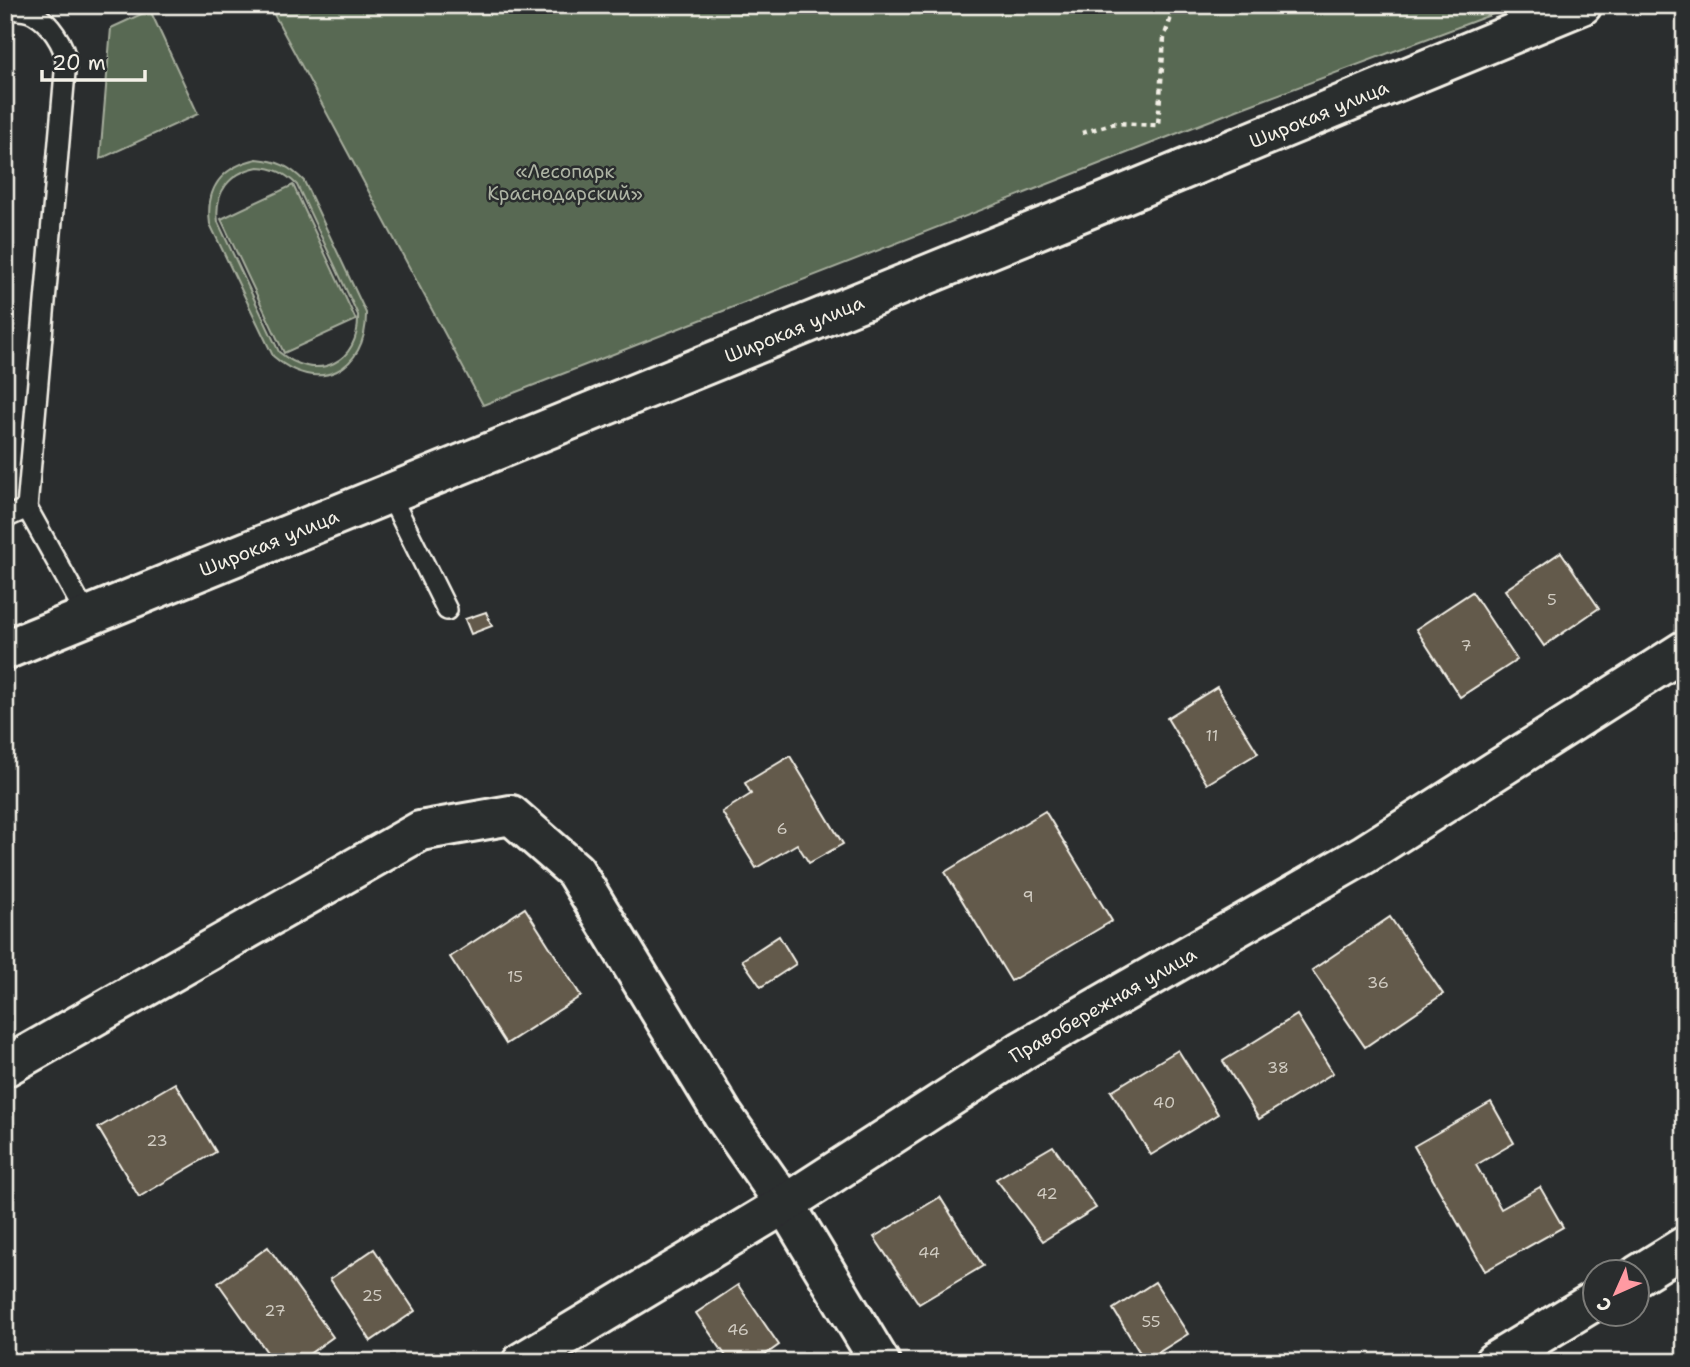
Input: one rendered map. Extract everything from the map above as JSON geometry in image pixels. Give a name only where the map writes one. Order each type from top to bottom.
[{"type":"street","name":"Широкая улица","points":[[5,650],[1582,5]]},
{"type":"street","name":"Правобережная улица","points":[[522,1362],[785,1203],[1023,1050],[1365,854],[1685,650]]},
{"type":"street","points":[[5,1066],[420,831],[511,815],[575,871],[723,1115],[785,1203],[880,1362]]},
{"type":"street","points":[[1652,1266],[1685,1246]]},
{"type":"street","points":[[1494,1362],[1582,1308]]},
{"type":"lane","points":[[5,9],[24,10],[34,14],[65,51],[27,508],[87,616]]},
{"type":"lane","points":[[389,494],[447,610]]},
{"type":"lane","points":[[5,518],[27,508]]},
{"type":"path","points":[[1082,133],[1115,123],[1158,125],[1164,38],[1175,5]]},
{"type":"green space","name":"«Лесопарк Краснодарский»","points":[[269,5],[1517,5],[1242,108],[483,405]]},
{"type":"green space","points":[[150,10],[198,114],[100,159],[111,28]]},
{"type":"green space","points":[[257,159],[271,161],[288,168],[304,181],[366,313],[364,333],[358,350],[349,363],[336,371],[322,375],[306,374],[290,368],[273,356],[210,224],[210,199],[213,189],[225,173]],"holes":[[[258,167],[275,170],[297,185],[358,315],[357,332],[352,346],[344,356],[333,363],[321,367],[307,366],[279,352],[218,222],[218,202],[226,186],[239,174]]]},
{"type":"green space","points":[[293,185],[356,320],[284,353],[221,219]]},
{"type":"building","points":[[5,68],[11,72],[5,134]]},
{"type":"building","points":[[1561,552],[1599,608],[1544,646],[1505,590]]},
{"type":"building","points":[[1472,592],[1517,660],[1460,697],[1416,629]]},
{"type":"building","points":[[486,612],[492,626],[471,634],[465,619]]},
{"type":"building","points":[[1217,687],[1258,753],[1207,784],[1167,718]]},
{"type":"building","points":[[790,756],[843,844],[809,863],[797,844],[756,868],[722,812],[751,794],[745,783]]},
{"type":"building","points":[[1045,811],[1112,921],[1011,981],[945,872]]},
{"type":"building","points":[[525,908],[581,996],[506,1044],[450,957]]},
{"type":"building","points":[[1390,917],[1443,994],[1365,1047],[1312,970]]},
{"type":"building","points":[[779,936],[796,964],[761,987],[742,960]]},
{"type":"building","points":[[1297,1015],[1333,1073],[1259,1119],[1223,1061]]},
{"type":"building","points":[[1178,1050],[1218,1114],[1151,1155],[1111,1091]]},
{"type":"building","points":[[175,1083],[216,1152],[139,1197],[98,1128]]},
{"type":"building","points":[[1491,1102],[1514,1143],[1476,1165],[1501,1209],[1540,1187],[1563,1227],[1485,1271],[1414,1146]]},
{"type":"building","points":[[1053,1146],[1096,1208],[1043,1241],[996,1179]]},
{"type":"building","points":[[940,1197],[983,1266],[919,1304],[874,1237]]},
{"type":"building","points":[[268,1247],[333,1337],[298,1362],[274,1362],[218,1283]]},
{"type":"building","points":[[374,1249],[415,1311],[371,1341],[330,1279]]},
{"type":"building","points":[[1155,1282],[1188,1334],[1145,1361],[1113,1309]]},
{"type":"building","points":[[738,1285],[779,1345],[755,1362],[730,1362],[696,1313]]}]
